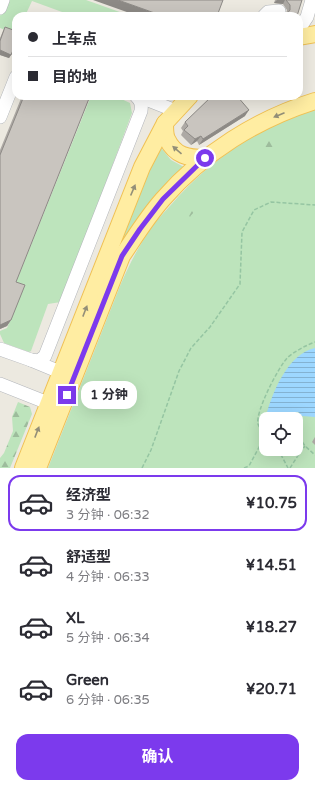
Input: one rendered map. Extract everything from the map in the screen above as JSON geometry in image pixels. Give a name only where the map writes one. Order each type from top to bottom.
[{"type":"main road","points":[[303,36],[315,34]]},
{"type":"main road","points":[[23,468],[142,167],[165,124],[186,100]]},
{"type":"main road","points":[[38,468],[122,256],[140,229],[163,199],[205,158],[259,123],[301,105],[315,101]]},
{"type":"main road","points":[[165,124],[167,139],[176,151],[190,158],[205,158]]},
{"type":"street","points":[[0,8],[3,0]]},
{"type":"street","points":[[264,12],[269,0]]},
{"type":"street","points":[[303,24],[307,18],[312,0]]},
{"type":"street","points":[[268,12],[279,11]]},
{"type":"street","points":[[0,117],[12,87]]},
{"type":"street","points":[[31,360],[39,361],[46,356],[141,111],[142,106],[140,100]]},
{"type":"street","points":[[147,100],[176,111]]},
{"type":"street","points":[[0,349],[60,372]]},
{"type":"street","points":[[0,384],[48,403]]},
{"type":"path","points":[[142,468],[151,450],[179,371],[191,348],[210,327],[240,284],[242,232],[254,210],[271,202],[315,205]]},
{"type":"path","points":[[259,412],[278,370],[287,358],[302,347],[315,342]]},
{"type":"path","points":[[259,412],[259,426]]},
{"type":"path","points":[[303,443],[315,455]]},
{"type":"path","points":[[282,456],[289,468],[305,446]]},
{"type":"path","points":[[244,468],[249,466],[259,448]]},
{"type":"green space","points":[[6,0],[86,0],[120,12],[62,12],[32,1],[27,12],[12,12],[12,32],[0,28],[0,16]]},
{"type":"green space","points":[[89,100],[124,100],[130,103],[132,113],[61,302],[48,304],[31,351],[29,352],[4,343],[0,334],[0,331],[7,328],[23,288],[15,285]]},
{"type":"green space","points":[[315,110],[315,468],[48,468],[120,286],[134,255],[154,224],[201,174],[218,160],[254,136],[274,126]]},
{"type":"green space","points":[[267,138],[277,139],[278,144],[272,149],[271,152],[265,155],[265,144]]},
{"type":"green space","points":[[158,149],[162,149],[171,160],[184,167],[154,196],[140,215],[114,257]]},
{"type":"green space","points":[[197,200],[198,208],[190,217],[185,210],[188,205]]},
{"type":"green space","points":[[18,402],[30,407],[32,414],[10,468],[0,468],[0,458],[4,453],[13,431],[12,417]]},
{"type":"water","points":[[315,348],[315,417],[303,416],[303,412],[267,412],[276,388],[288,367],[296,358]]},
{"type":"building","points":[[118,0],[223,0],[218,12],[152,12]]},
{"type":"building","points":[[286,0],[302,0],[298,12],[288,12],[290,5]]},
{"type":"building","points":[[5,27],[12,30],[11,55],[0,50],[0,41]]},
{"type":"building","points":[[22,100],[88,100],[16,282],[25,285],[11,320],[0,325],[0,155]]},
{"type":"building","points":[[208,100],[240,100],[249,110],[203,139],[201,136],[195,139],[184,130],[188,126],[185,122]]},
{"type":"route","points":[[67,395],[122,256],[163,199],[205,158]]}]
